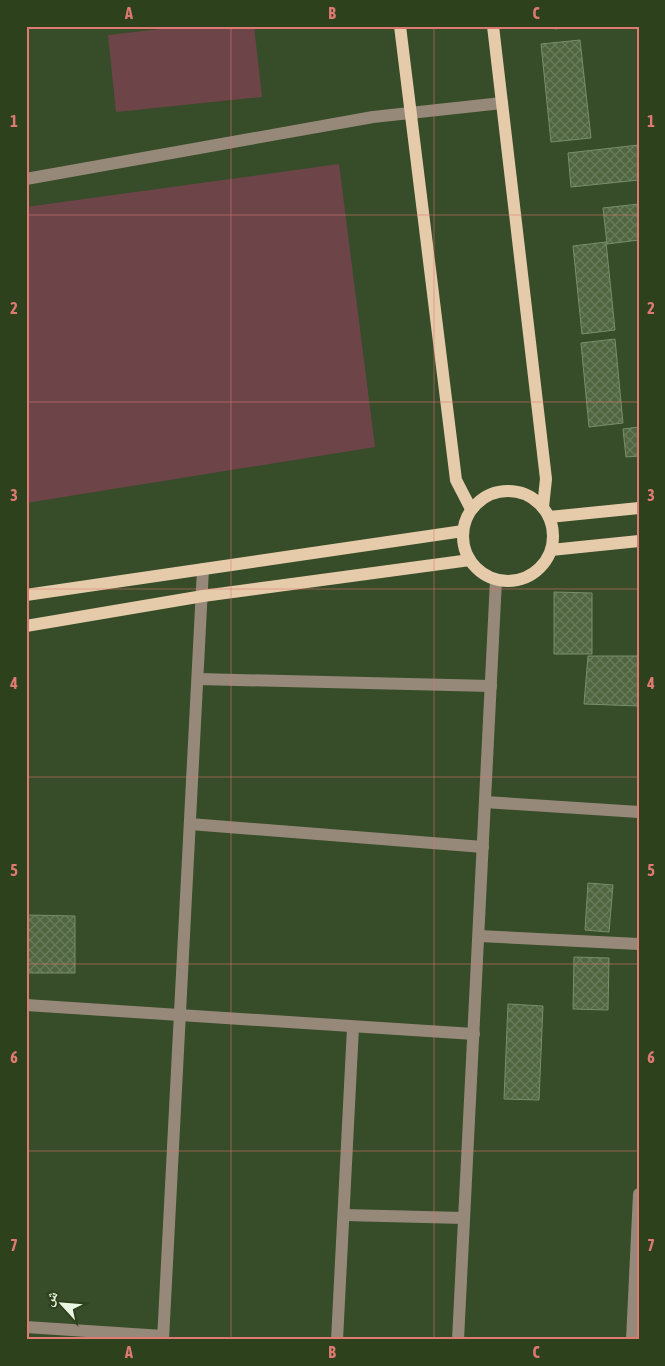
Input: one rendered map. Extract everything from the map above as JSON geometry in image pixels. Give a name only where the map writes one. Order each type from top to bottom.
[{"type":"main road","points":[[400,26],[456,480],[471,509]]},
{"type":"main road","points":[[494,26],[546,480],[546,512]]},
{"type":"main road","points":[[513,490],[524,493],[535,499],[546,512],[553,528],[551,550],[542,565],[530,576],[519,580],[496,580],[486,576],[477,569],[465,551],[463,531],[466,520],[471,509],[479,500],[490,494],[513,490]]},
{"type":"main road","points":[[546,512],[639,508]]},
{"type":"main road","points":[[26,595],[463,531]]},
{"type":"main road","points":[[551,550],[639,541]]},
{"type":"main road","points":[[26,626],[203,596],[470,560]]},
{"type":"street","points":[[26,179],[364,119],[502,103]]},
{"type":"street","points":[[26,1327],[163,1338],[203,569]]},
{"type":"street","points":[[458,1340],[496,580]]},
{"type":"street","points":[[198,679],[491,686]]},
{"type":"street","points":[[485,802],[639,812]]},
{"type":"street","points":[[190,824],[483,847]]},
{"type":"street","points":[[479,936],[639,944]]},
{"type":"street","points":[[26,1005],[474,1034]]},
{"type":"street","points":[[337,1340],[353,1026]]},
{"type":"street","points":[[632,1340],[639,1194]]},
{"type":"street","points":[[344,1215],[464,1218]]},
{"type":"shaded area","points":[[187,26],[254,26],[262,97],[116,112],[108,35]]},
{"type":"shaded area","points":[[339,164],[375,447],[26,503],[26,207]]},
{"type":"building","points":[[554,26],[578,26],[555,29]]},
{"type":"building","points":[[580,40],[591,138],[551,142],[541,44]]},
{"type":"building","points":[[639,145],[639,180],[571,187],[568,153]]},
{"type":"building","points":[[639,204],[639,240],[607,244],[603,208]]},
{"type":"building","points":[[606,242],[615,330],[582,334],[573,246]]},
{"type":"building","points":[[615,339],[623,423],[589,427],[581,343]]},
{"type":"building","points":[[639,427],[639,456],[626,457],[623,429]]},
{"type":"building","points":[[554,592],[592,593],[592,654],[554,654]]},
{"type":"building","points":[[588,656],[639,656],[639,706],[584,704]]},
{"type":"building","points":[[588,883],[613,885],[609,932],[585,930]]},
{"type":"building","points":[[26,915],[75,916],[75,973],[26,973]]},
{"type":"building","points":[[574,957],[609,958],[608,1010],[573,1009]]},
{"type":"building","points":[[508,1004],[543,1006],[539,1100],[504,1099]]}]
